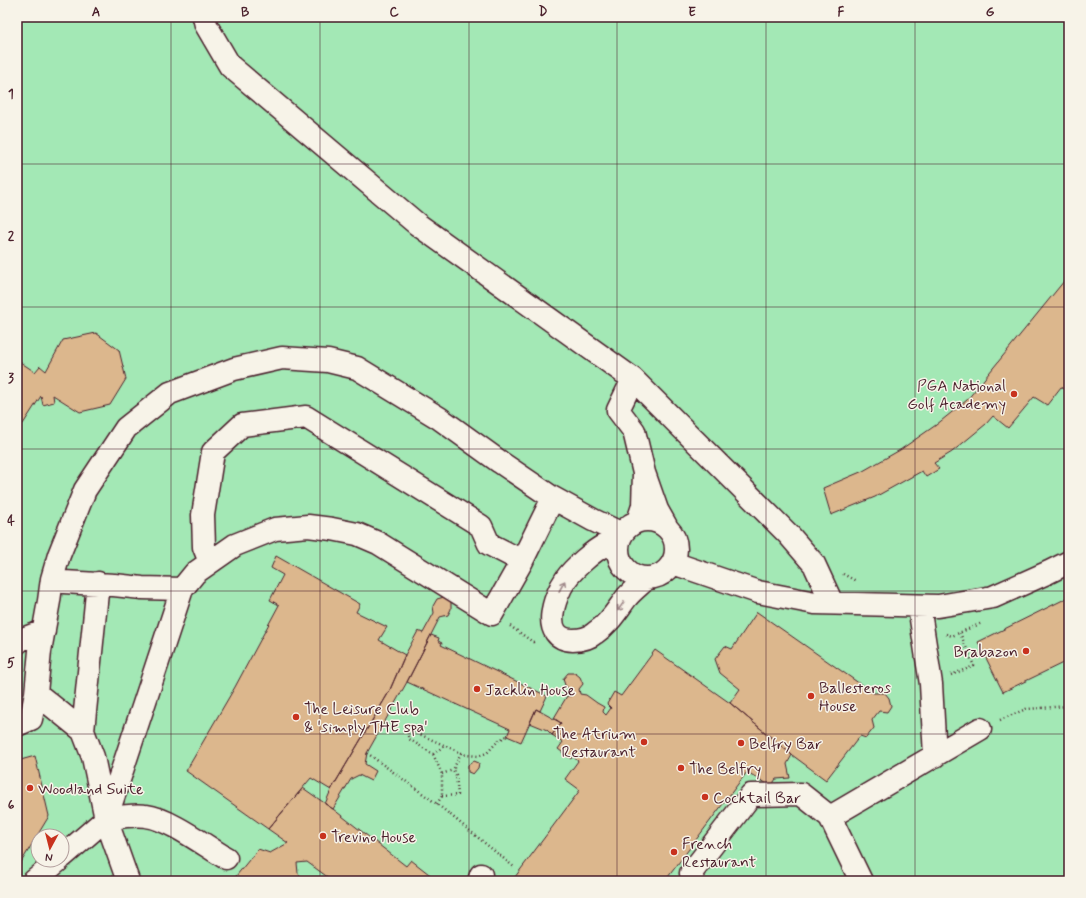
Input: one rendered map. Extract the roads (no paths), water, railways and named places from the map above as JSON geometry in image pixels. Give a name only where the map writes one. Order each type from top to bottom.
[{"type":"lane","points":[[204,17],[206,25],[230,66],[411,219],[633,380],[794,541],[814,564],[832,602]]},
{"type":"lane","points":[[17,725],[31,720],[36,693],[40,651],[52,579],[59,555],[85,490],[126,428],[170,392],[234,369],[282,358],[328,361],[357,368],[439,418],[500,462],[554,498],[593,520],[626,535]]},
{"type":"lane","points":[[633,380],[618,410],[634,431],[644,473],[657,510],[673,535],[677,546],[673,563],[669,569],[659,576],[647,578],[638,576],[627,569],[620,557],[626,535],[643,506],[644,473]]},
{"type":"lane","points":[[210,562],[204,547],[203,515],[213,452],[242,425],[306,417],[481,526],[489,544],[522,561]]},
{"type":"lane","points":[[70,850],[106,819],[182,589],[195,573],[210,562],[235,545],[274,529],[308,526],[332,529],[357,534],[378,543],[492,614],[522,561],[554,498]]},
{"type":"lane","points":[[647,578],[628,595],[611,620],[595,634],[585,639],[568,640],[558,636],[553,628],[553,607],[560,589],[567,578],[596,549],[626,535],[652,520],[666,526]]},
{"type":"lane","points":[[673,563],[758,592],[815,603],[832,602],[938,606],[993,597],[1069,562]]},
{"type":"lane","points":[[52,579],[64,582],[142,588],[182,589]]},
{"type":"lane","points":[[98,584],[83,731],[93,757],[106,819],[128,881]]},
{"type":"lane","points":[[919,606],[931,684],[935,756]]},
{"type":"lane","points":[[17,643],[20,640],[44,631]]},
{"type":"lane","points":[[36,693],[83,731]]},
{"type":"lane","points":[[834,825],[849,806],[980,729]]},
{"type":"lane","points":[[693,881],[691,873],[751,795],[801,794],[834,825],[861,881]]},
{"type":"lane","points":[[106,819],[146,815],[163,819],[226,858]]},
{"type":"lane","points":[[34,881],[49,868]]},
{"type":"place","name":"PGA National Golf Academy","points":[[1014,394]]},
{"type":"place","name":"Brabazon","points":[[1026,651]]},
{"type":"place","name":"Jacklin House","points":[[477,689]]},
{"type":"place","name":"Ballesteros House","points":[[811,696]]},
{"type":"place","name":"The Leisure Club & 'simply THE spa'","points":[[296,717]]},
{"type":"place","name":"The Atrium Restaurant","points":[[644,742]]},
{"type":"place","name":"Belfry Bar","points":[[741,743]]},
{"type":"place","name":"The Belfry","points":[[681,768]]},
{"type":"place","name":"Woodland Suite","points":[[30,788]]},
{"type":"place","name":"Cocktail Bar","points":[[705,797]]},
{"type":"place","name":"Trevino House","points":[[323,836]]},
{"type":"place","name":"French Restaurant","points":[[674,852]]}]
